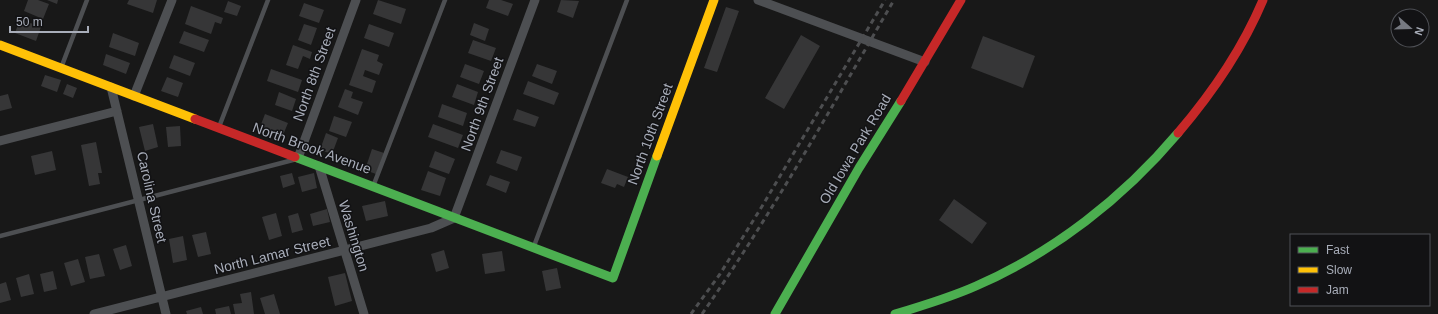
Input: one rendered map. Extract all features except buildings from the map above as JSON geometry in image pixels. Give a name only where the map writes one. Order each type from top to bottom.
[{"type":"street","points":[[134,96],[172,0]]},
{"type":"street","name":"North 8th Street","points":[[298,158],[356,0]]},
{"type":"street","name":"North 9th Street","points":[[454,218],[535,0]]},
{"type":"street","name":"North 10th Street","points":[[613,278],[714,0]]},
{"type":"street","points":[[758,0],[925,62]]},
{"type":"street","name":"Old Iowa Park Road","points":[[775,314],[859,168],[925,62],[961,0]]},
{"type":"street","points":[[895,314],[944,299],[993,280],[1026,262],[1071,233],[1102,210],[1131,185],[1154,162],[1194,116],[1225,74],[1238,53],[1263,0]]},
{"type":"street","name":"North Brook Avenue","points":[[0,45],[613,278]]},
{"type":"street","name":"Carolina Street","points":[[111,87],[166,314]]},
{"type":"street","points":[[0,141],[117,111]]},
{"type":"street","name":"Washington","points":[[319,166],[364,314]]},
{"type":"street","name":"North Lamar Street","points":[[94,314],[431,228],[454,218]]},
{"type":"lane","points":[[61,68],[87,0]]},
{"type":"lane","points":[[219,128],[268,0]]},
{"type":"lane","points":[[374,186],[445,0]]},
{"type":"lane","points":[[533,248],[627,0]]},
{"type":"lane","points":[[0,236],[298,158]]},
{"type":"railway","points":[[691,314],[720,274],[761,208],[885,0]]},
{"type":"railway","points":[[702,314],[753,238],[777,199],[894,0]]},
{"type":"traffic: fast","points":[[775,314],[859,168],[901,101]]},
{"type":"traffic: fast","points":[[895,314],[946,298],[976,286],[1033,257],[1060,240],[1086,221],[1134,180],[1178,133]]},
{"type":"traffic: fast","points":[[295,157],[613,278],[657,156]]},
{"type":"traffic: slow","points":[[657,156],[714,0]]},
{"type":"traffic: slow","points":[[0,45],[195,119]]},
{"type":"traffic: jam","points":[[901,101],[961,0]]},
{"type":"traffic: jam","points":[[1178,133],[1226,70],[1246,36],[1263,0]]},
{"type":"traffic: jam","points":[[195,119],[295,157]]}]
